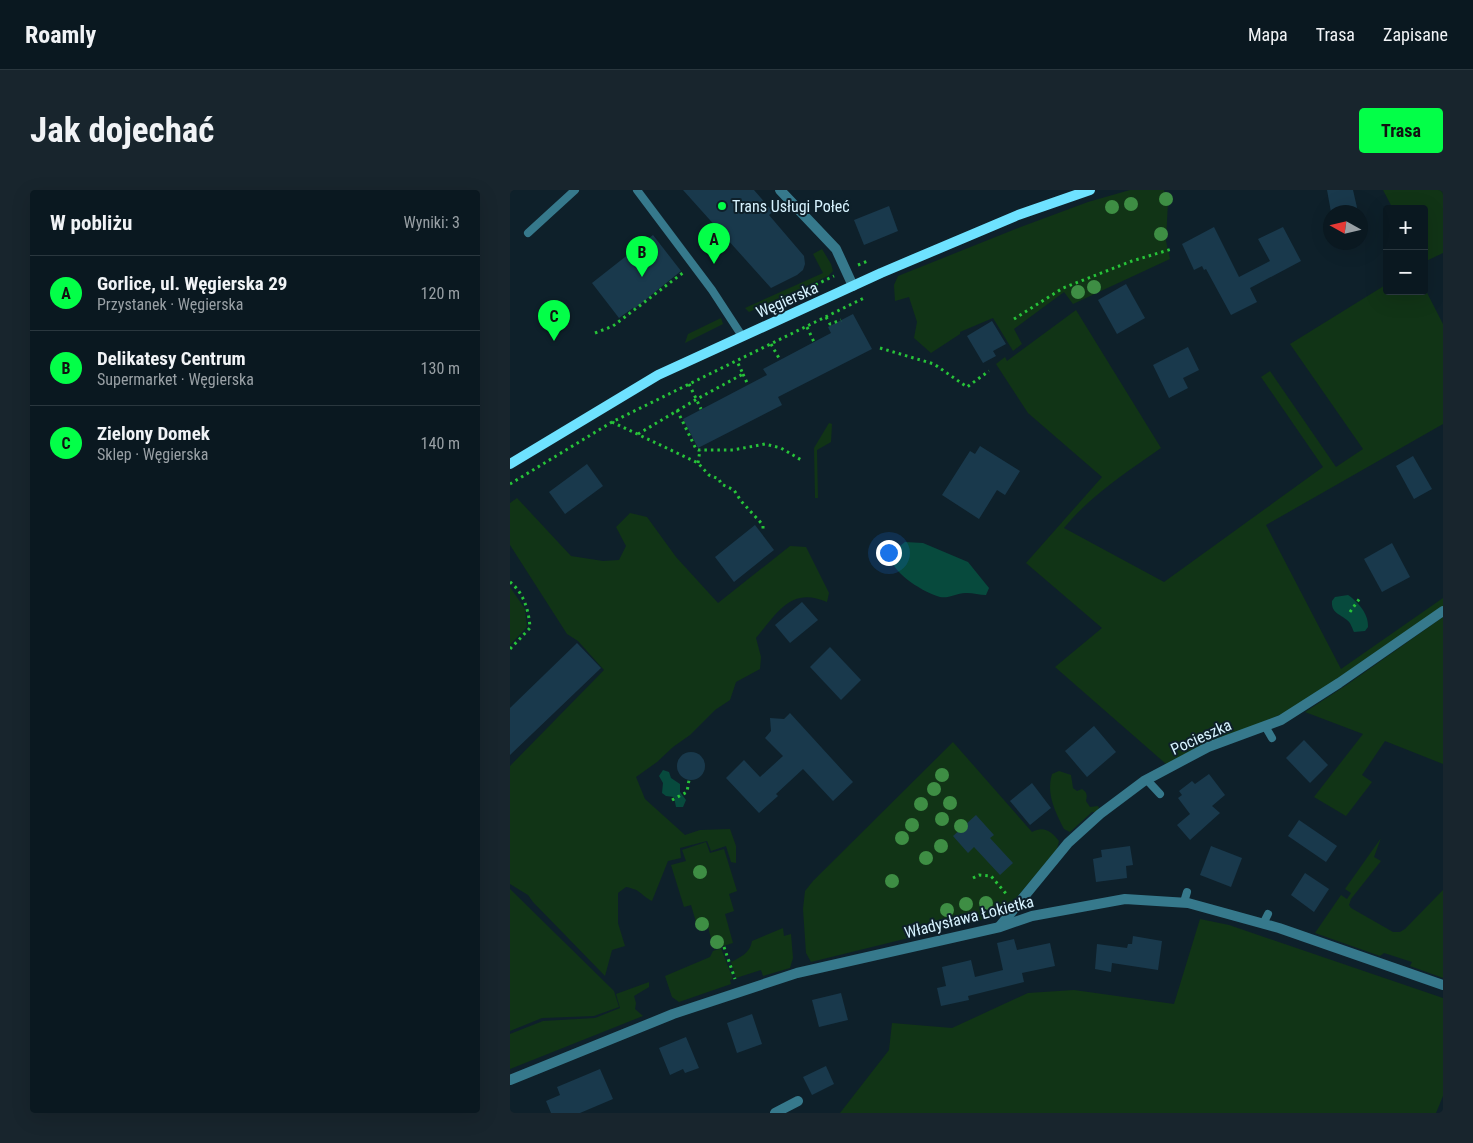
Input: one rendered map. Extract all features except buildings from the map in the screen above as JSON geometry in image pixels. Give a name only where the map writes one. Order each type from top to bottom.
[{"type":"main road","name":"Węgierska","points":[[510,464],[658,375],[853,286],[1018,215],[1090,190]]},
{"type":"street","points":[[780,190],[836,249],[853,286]]},
{"type":"street","name":"Pocieszka","points":[[1000,927],[1068,843],[1100,814],[1147,780],[1208,747],[1281,720],[1339,683],[1443,611]]},
{"type":"street","name":"Władysława Łokietka","points":[[510,1080],[673,1014],[797,973],[1000,927],[1032,916],[1125,899],[1186,897],[1266,919],[1443,985]]},
{"type":"street","points":[[775,1113],[798,1101]]},
{"type":"lane","points":[[528,233],[575,190]]},
{"type":"lane","points":[[637,190],[717,297],[742,336]]},
{"type":"lane","points":[[1265,726],[1272,738]]},
{"type":"lane","points":[[1147,780],[1160,794]]},
{"type":"path","points":[[1014,319],[1063,288],[1132,261],[1172,249]]},
{"type":"path","points":[[846,270],[877,258]]},
{"type":"path","points":[[595,333],[613,326],[693,265]]},
{"type":"path","points":[[510,484],[612,422],[868,297]]},
{"type":"path","points":[[826,317],[830,324],[841,320]]},
{"type":"path","points":[[807,327],[814,342]]},
{"type":"path","points":[[771,344],[780,360]]},
{"type":"path","points":[[880,348],[934,364],[967,387],[989,371]]},
{"type":"path","points":[[737,361],[748,385]]},
{"type":"path","points":[[638,434],[696,398],[743,374]]},
{"type":"path","points":[[689,384],[701,410]]},
{"type":"path","points":[[604,407],[612,422],[698,463],[709,475],[719,479],[721,484],[734,490],[741,501],[763,525],[763,532]]},
{"type":"path","points":[[677,410],[696,449],[733,450],[766,444],[781,448],[803,461]]},
{"type":"path","points":[[698,463],[700,450]]},
{"type":"path","points":[[510,582],[527,607],[530,628],[510,648]]},
{"type":"path","points":[[1350,612],[1360,598]]},
{"type":"path","points":[[672,800],[687,792],[689,780]]},
{"type":"path","points":[[973,878],[979,875],[991,876],[1013,902]]},
{"type":"path","points":[[724,946],[734,977]]},
{"type":"shaded area","points":[[1130,190],[1164,190],[1168,202],[1166,241],[1170,259],[1073,304],[1064,292],[1014,329],[1022,344],[1013,351],[993,318],[960,332],[960,334],[931,353],[914,338],[917,322],[909,297],[895,301],[894,285],[898,276],[1088,202]]},
{"type":"shaded area","points":[[1383,190],[1443,190],[1443,253],[1428,260],[1428,205],[1391,205]]},
{"type":"shaded area","points":[[822,249],[833,271],[828,276],[749,312],[745,308],[823,273],[813,254]]},
{"type":"shaded area","points":[[1383,286],[1383,295],[1428,295],[1443,324],[1443,424],[1266,525],[1341,669],[1443,598],[1443,607],[1293,709],[1166,764],[1055,667],[1102,628],[1026,563],[1102,477],[1028,413],[996,364],[1005,357],[1007,361],[1076,310],[1161,448],[1122,475],[1086,505],[1064,528],[1164,582],[1323,467],[1261,377],[1270,371],[1336,467],[1363,449],[1290,344]]},
{"type":"shaded area","points":[[721,318],[723,324],[685,343],[688,334]]},
{"type":"shaded area","points":[[829,423],[832,424],[831,442],[817,450],[818,498],[815,498],[814,448]]},
{"type":"shaded area","points":[[517,498],[571,556],[603,561],[619,560],[626,546],[616,527],[630,513],[647,517],[676,557],[718,603],[790,546],[806,547],[829,593],[827,602],[804,597],[794,600],[778,611],[756,638],[761,657],[760,669],[736,682],[730,700],[715,710],[690,735],[636,777],[645,799],[685,835],[700,830],[730,829],[736,846],[736,863],[731,862],[726,846],[711,851],[707,841],[680,848],[681,858],[668,861],[652,901],[631,888],[626,887],[618,893],[618,923],[625,946],[612,950],[605,976],[528,895],[510,884],[510,766],[604,670],[578,641],[567,634],[510,545],[510,503]]},
{"type":"shaded area","points":[[905,542],[923,543],[968,562],[989,588],[986,595],[964,593],[940,597],[918,587],[897,570],[891,558],[896,549]]},
{"type":"shaded area","points":[[510,587],[525,609],[527,627],[510,645]]},
{"type":"shaded area","points":[[1348,595],[1365,613],[1368,627],[1365,631],[1354,632],[1348,621],[1336,613],[1333,608],[1332,601],[1335,597]]},
{"type":"shaded area","points":[[1443,617],[1443,764],[1385,741],[1362,775],[1372,782],[1346,816],[1314,797],[1363,734],[1305,712]]},
{"type":"shaded area","points":[[953,742],[1032,832],[1044,829],[1054,835],[1059,841],[1057,849],[1002,915],[811,962],[806,953],[803,909],[805,891]]},
{"type":"shaded area","points":[[663,770],[669,772],[671,778],[680,784],[680,792],[686,800],[683,807],[676,807],[674,797],[666,796],[662,793],[663,783],[659,776]]},
{"type":"shaded area","points":[[1059,771],[1071,775],[1073,788],[1077,791],[1082,789],[1085,792],[1087,796],[1086,801],[1090,807],[1098,806],[1099,808],[1097,812],[1092,812],[1070,832],[1064,829],[1051,795],[1050,781],[1052,774]]},
{"type":"shaded area","points":[[1381,838],[1374,857],[1381,861],[1351,899],[1349,905],[1351,908],[1393,932],[1400,932],[1443,890],[1443,978],[1410,966],[1412,962],[1384,953],[1380,956],[1315,933],[1341,895],[1347,899],[1351,893],[1345,889]]},
{"type":"shaded area","points":[[706,842],[710,853],[724,849],[737,891],[729,894],[734,911],[725,914],[733,943],[714,949],[706,920],[696,922],[691,905],[684,907],[671,865],[686,861],[682,850]]},
{"type":"shaded area","points":[[510,889],[614,991],[619,1007],[594,1016],[542,1018],[510,1031]]},
{"type":"shaded area","points":[[1200,919],[1229,925],[1443,998],[1443,1096],[1436,1113],[840,1113],[889,1050],[892,1023],[952,1028],[1028,993],[1074,990],[1174,1004]]},
{"type":"shaded area","points":[[783,928],[784,936],[791,934],[793,958],[790,968],[763,976],[761,970],[736,978],[731,962],[747,952],[752,941]]},
{"type":"shaded area","points":[[721,948],[733,979],[730,980],[731,984],[679,1002],[672,997],[665,976],[710,957],[713,951]]},
{"type":"shaded area","points":[[649,982],[649,987],[634,996],[635,1009],[643,1016],[510,1069],[510,1034],[543,1021],[595,1018],[620,1008],[616,994]]},
{"type":"place","name":"Trans Usługi Połeć","points":[[722,206]]},
{"type":"place","name":"Gorlice, ul. Węgierska 29","points":[[714,264]]},
{"type":"place","name":"Delikatesy Centrum","points":[[642,277]]},
{"type":"place","name":"Zielony Domek","points":[[554,341]]}]
